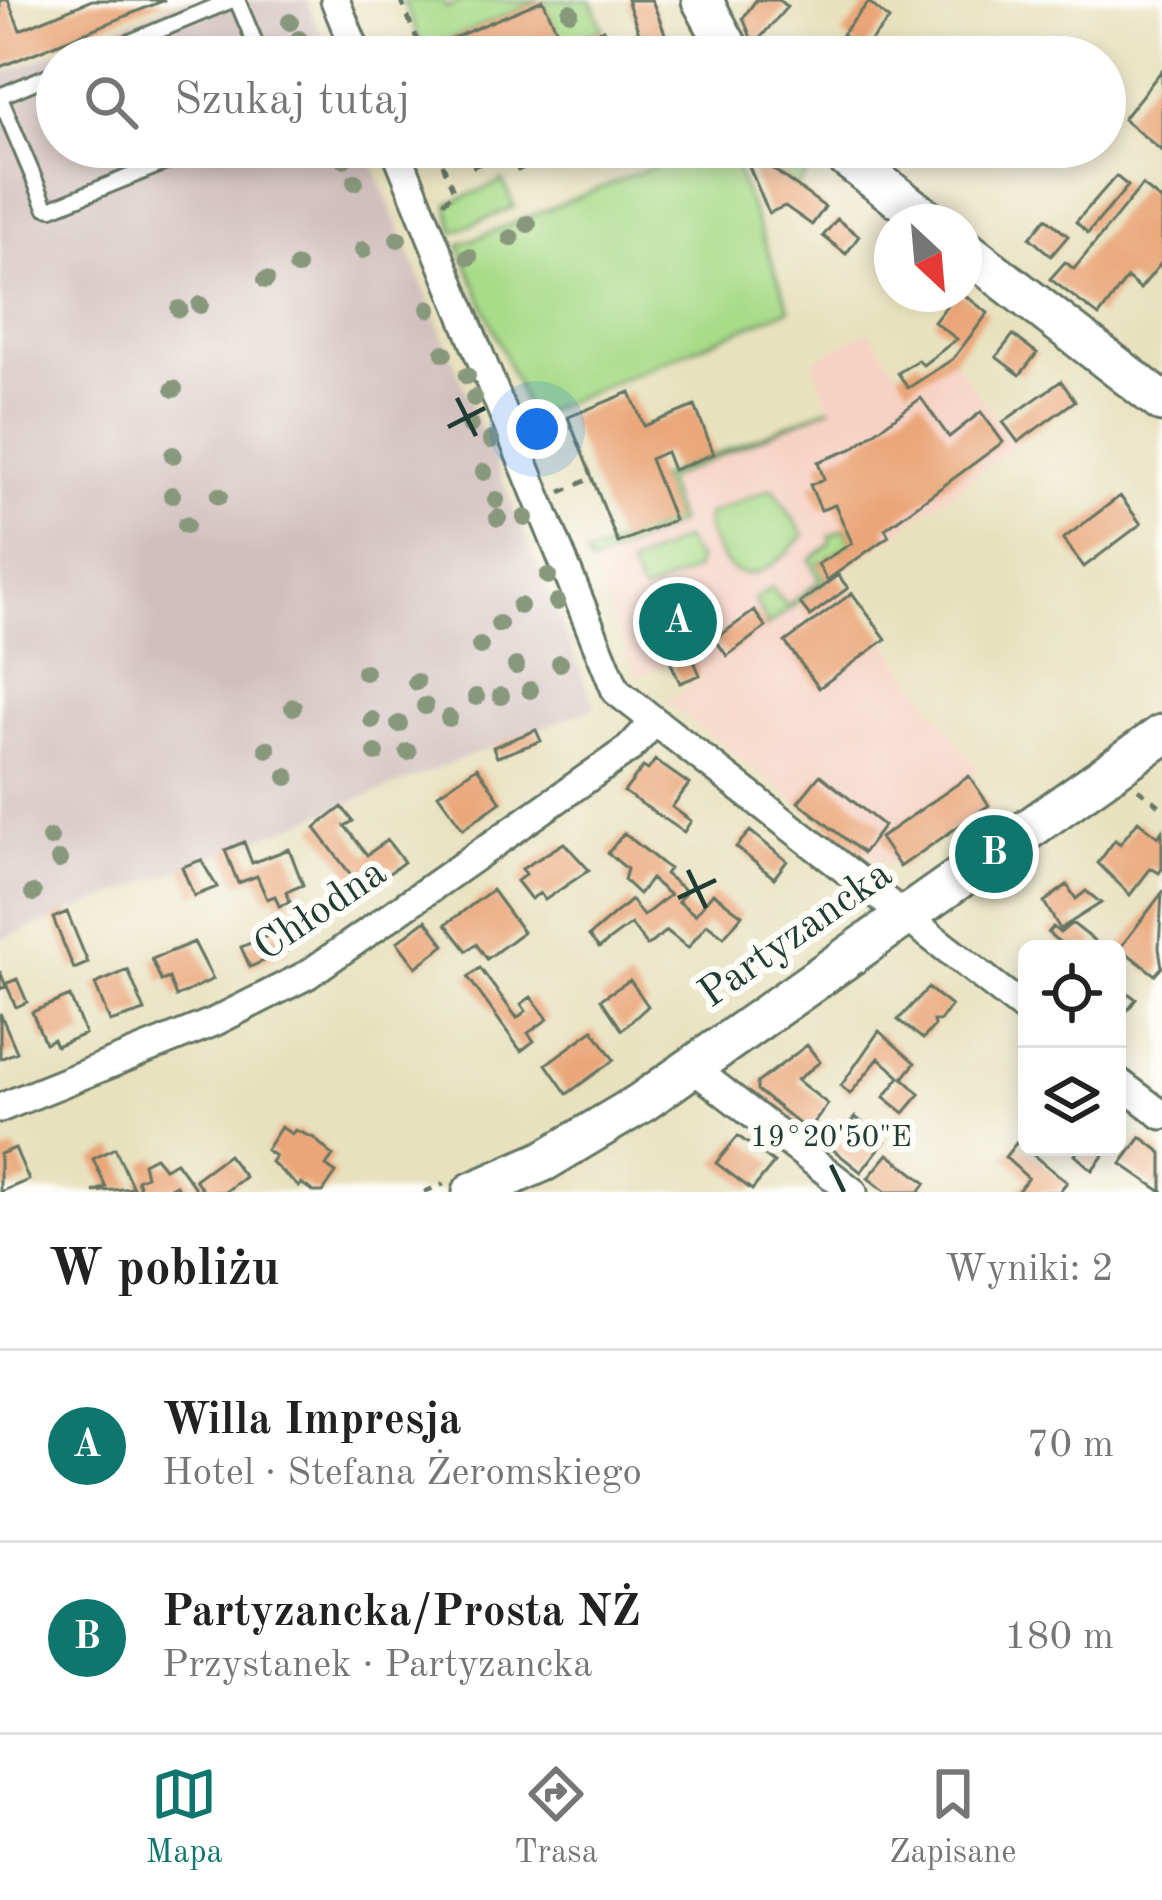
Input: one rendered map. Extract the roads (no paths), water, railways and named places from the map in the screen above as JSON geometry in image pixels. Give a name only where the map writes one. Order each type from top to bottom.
[{"type":"main road","points":[[702,0],[722,36]]},
{"type":"main road","points":[[860,168],[907,204]]},
{"type":"main road","points":[[982,263],[1162,402]]},
{"type":"main road","name":"Partyzancka","points":[[459,1188],[544,1161],[693,1068],[1162,735]]},
{"type":"street","points":[[335,0],[350,36]]},
{"type":"street","points":[[402,168],[609,679],[626,702],[1018,1004]]},
{"type":"street","name":"Chłodna","points":[[0,1108],[214,1022],[307,975],[630,748],[653,723]]},
{"type":"street","points":[[693,1068],[853,1192]]},
{"type":"street","points":[[1126,1088],[1162,1115]]},
{"type":"lane","points":[[146,36],[235,0],[251,36]]},
{"type":"lane","points":[[36,81],[0,97],[46,207],[151,168]]},
{"type":"place","name":"Willa Impresja","points":[[678,622]]},
{"type":"place","name":"Partyzancka/Prosta NŻ","points":[[994,854]]}]
